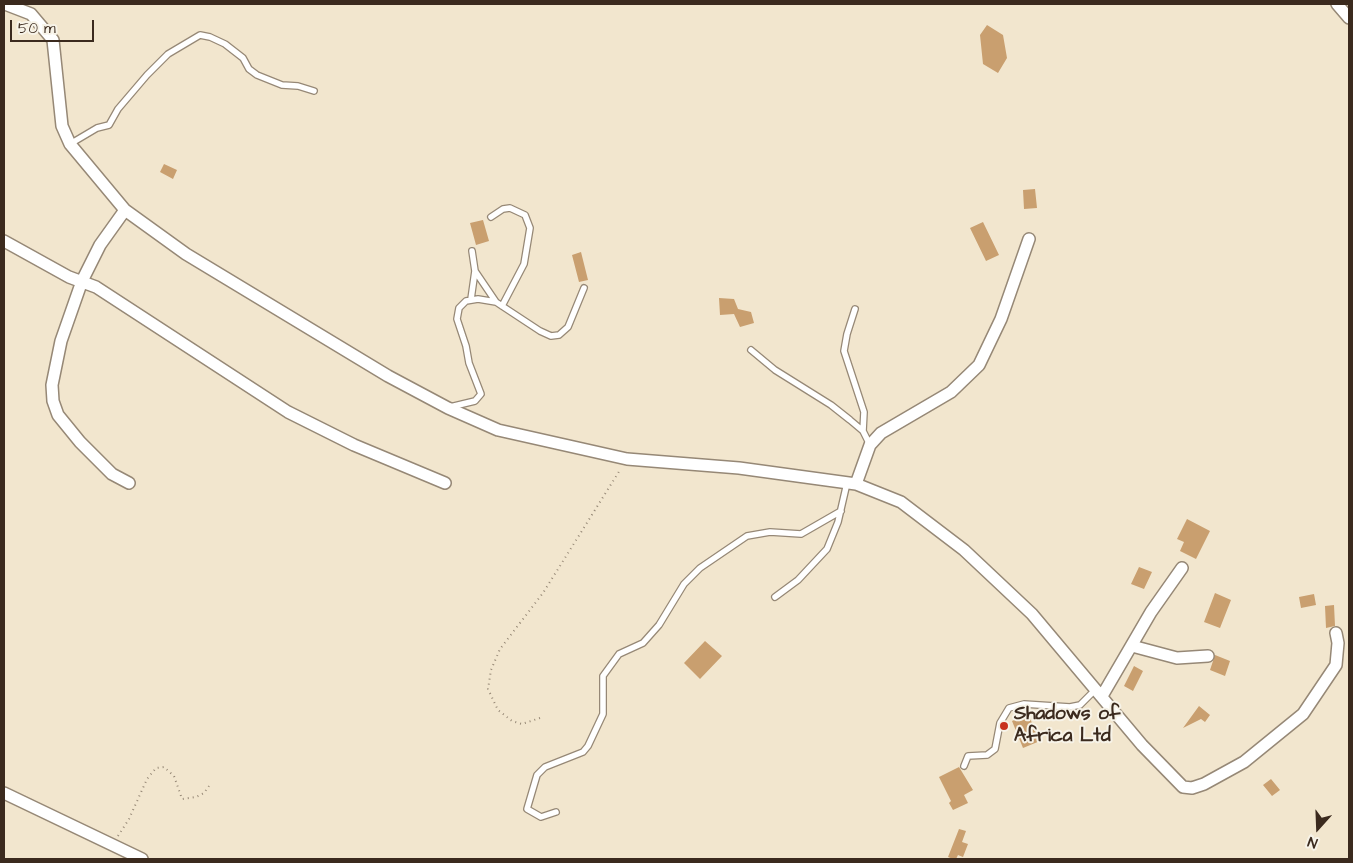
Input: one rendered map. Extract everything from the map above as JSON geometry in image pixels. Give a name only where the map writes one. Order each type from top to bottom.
[{"type":"street","points":[[5,4],[31,14],[53,40],[62,126],[70,144],[125,210],[186,254],[388,376],[448,408],[498,430],[627,459],[739,468],[852,484],[901,502],[964,550],[1032,614],[1177,784],[1182,787],[1192,788],[1204,784],[1244,762],[1303,714],[1336,665],[1338,643],[1336,633]]},
{"type":"street","points":[[1337,4],[1349,18]]},
{"type":"street","points":[[125,210],[100,245],[82,281],[59,348],[52,385],[53,401],[58,415],[90,454],[112,474],[129,483]]},
{"type":"street","points":[[852,484],[870,445],[881,433],[897,421],[951,392],[980,365],[1001,319],[1029,239]]},
{"type":"street","points":[[4,241],[69,277],[82,281],[151,322],[288,412],[354,445],[445,483]]},
{"type":"street","points":[[1099,692],[1132,646],[1164,592],[1182,568]]},
{"type":"street","points":[[1132,646],[1177,658],[1208,656]]},
{"type":"street","points":[[4,793],[142,859]]},
{"type":"lane","points":[[70,144],[97,128],[109,124],[147,75],[168,54],[200,35],[226,44],[243,58],[249,69],[257,75],[282,85],[298,86],[314,91]]},
{"type":"lane","points":[[491,217],[503,209],[510,208],[525,215],[530,228],[524,264],[502,306]]},
{"type":"lane","points":[[471,299],[475,271],[472,251]]},
{"type":"lane","points":[[475,271],[496,302],[540,331],[552,336],[560,335],[568,327],[584,288]]},
{"type":"lane","points":[[448,408],[475,401],[480,396],[457,319],[459,308],[471,299],[496,302]]},
{"type":"lane","points":[[855,309],[844,351],[864,412],[863,431]]},
{"type":"lane","points":[[752,350],[775,370],[831,404],[863,431],[870,445]]},
{"type":"lane","points":[[775,597],[798,580],[827,549],[852,484]]},
{"type":"lane","points":[[556,812],[541,817],[527,809],[537,775],[545,767],[583,752],[588,746],[603,714],[603,676],[619,654],[640,646],[646,640],[659,625],[684,584],[700,568],[747,536],[756,533],[773,532],[801,534],[841,511]]},
{"type":"lane","points":[[964,766],[968,756],[987,755],[995,749],[1000,723],[1009,708],[1024,704],[1070,707],[1080,705],[1099,692]]},
{"type":"path","points":[[540,718],[522,724],[512,721],[498,710],[488,689],[491,670],[500,649],[543,593],[627,459]]},
{"type":"path","points":[[109,844],[122,830],[145,783],[156,768],[164,767],[174,776],[182,800],[204,793],[209,786]]},
{"type":"building","points":[[987,25],[1003,35],[1007,58],[998,73],[983,64],[980,35]]},
{"type":"building","points":[[164,164],[177,170],[173,179],[160,172]]},
{"type":"building","points":[[1035,189],[1037,208],[1024,209],[1023,190]]},
{"type":"building","points":[[483,220],[489,241],[476,245],[470,223]]},
{"type":"building","points":[[983,222],[999,255],[986,261],[970,228]]},
{"type":"building","points":[[581,252],[588,280],[579,282],[572,255]]},
{"type":"building","points":[[719,298],[734,299],[738,309],[751,312],[754,323],[740,327],[734,314],[720,315]]},
{"type":"building","points":[[1187,519],[1210,531],[1196,559],[1180,551],[1184,542],[1177,539]]},
{"type":"building","points":[[1139,567],[1152,572],[1144,589],[1131,584]]},
{"type":"building","points":[[1215,593],[1231,600],[1220,628],[1204,622]]},
{"type":"building","points":[[1314,594],[1316,605],[1301,608],[1299,597]]},
{"type":"building","points":[[1334,605],[1335,626],[1326,628],[1325,606]]},
{"type":"building","points":[[705,641],[722,656],[700,679],[684,663]]},
{"type":"building","points":[[1215,655],[1230,661],[1225,676],[1210,670]]},
{"type":"building","points":[[1134,666],[1143,671],[1133,691],[1124,686]]},
{"type":"building","points":[[1199,706],[1210,715],[1205,722],[1201,719],[1183,728]]},
{"type":"building","points":[[1028,714],[1040,741],[1023,748],[1012,721]]},
{"type":"building","points":[[959,767],[973,790],[964,795],[968,803],[953,810],[949,803],[951,801],[939,777]]},
{"type":"building","points":[[1271,779],[1280,790],[1272,796],[1263,785]]},
{"type":"building","points":[[959,829],[966,831],[962,842],[968,844],[963,857],[958,855],[956,859],[953,859],[948,857]]},
{"type":"place","name":"Shadows of Africa Ltd","points":[[1004,726]]}]
